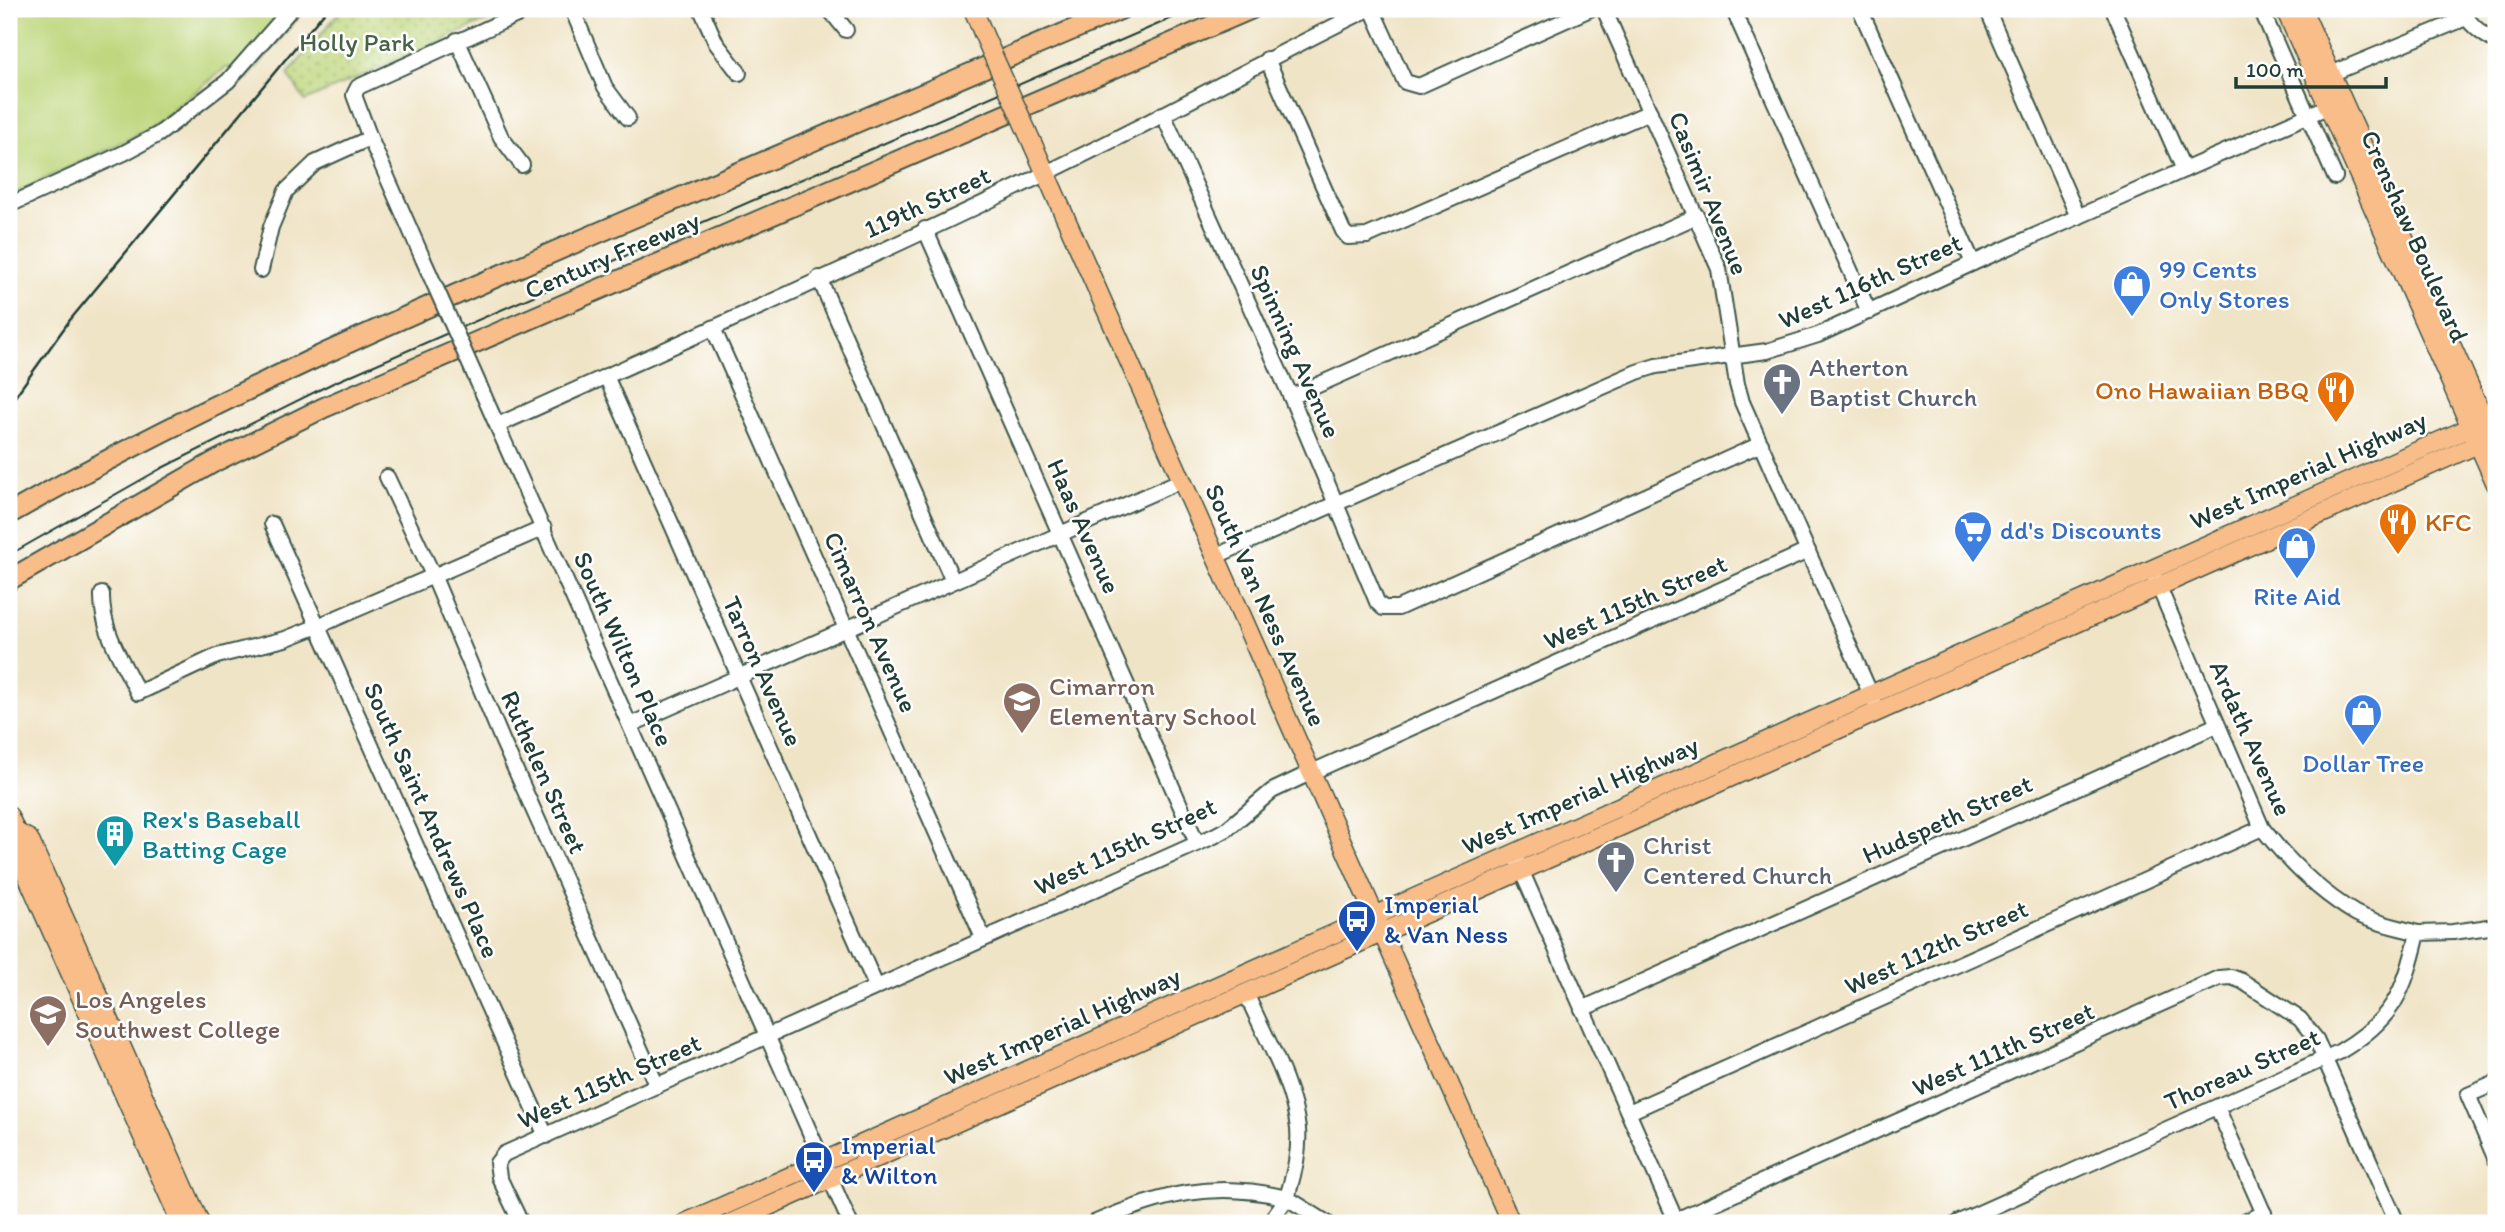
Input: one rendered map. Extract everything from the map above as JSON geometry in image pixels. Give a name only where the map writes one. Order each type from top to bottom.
[{"type":"highway","name":"Century Freeway","points":[[9,514],[81,473],[206,409],[355,340],[1121,9]]},
{"type":"highway","name":"Century Freeway","points":[[9,580],[214,462],[323,408],[1251,9]]},
{"type":"main road","name":"South Van Ness Avenue","points":[[973,9],[1511,1223]]},
{"type":"main road","name":"Crenshaw Boulevard","points":[[2285,9],[2323,77],[2488,432],[2496,484]]},
{"type":"main road","name":"Crenshaw Boulevard","points":[[2302,9],[2323,77]]},
{"type":"main road","name":"West Imperial Highway","points":[[685,1223],[2152,569],[2488,432]]},
{"type":"main road","name":"West Imperial Highway","points":[[731,1223],[2159,587],[2488,432]]},
{"type":"main road","points":[[12,824],[13,846],[181,1223]]},
{"type":"main road","points":[[12,824],[29,839],[200,1223]]},
{"type":"street","points":[[9,205],[124,153],[159,134],[228,81],[291,9]]},
{"type":"street","points":[[522,165],[501,137],[457,40],[530,9]]},
{"type":"street","points":[[572,9],[605,87],[628,118]]},
{"type":"street","points":[[701,9],[716,43],[739,73]]},
{"type":"street","points":[[829,9],[846,30]]},
{"type":"street","points":[[1371,9],[1405,82],[1419,86],[1590,9]]},
{"type":"street","name":"119th Street","points":[[498,425],[1046,173],[1371,9]]},
{"type":"street","name":"Casimir Avenue","points":[[1604,9],[1718,269],[1737,384],[1879,712]]},
{"type":"street","points":[[1734,9],[1869,312]]},
{"type":"street","points":[[1860,9],[1973,262]]},
{"type":"street","points":[[1987,9],[2078,217]]},
{"type":"street","points":[[2113,9],[2184,170]]},
{"type":"street","points":[[2261,9],[2335,177]]},
{"type":"street","points":[[2323,77],[2464,13],[2477,30],[2496,42]]},
{"type":"street","name":"South Wilton Place","points":[[457,40],[358,87],[354,95],[423,259],[850,1223]]},
{"type":"street","points":[[1268,59],[1343,231],[1348,237],[1367,236],[1650,111]]},
{"type":"street","name":"West 116th Street","points":[[1216,556],[1637,372],[1656,366],[1767,351],[1794,343],[2335,104]]},
{"type":"street","name":"Spinning Avenue","points":[[1163,114],[1291,397],[1377,601],[1383,608],[1398,608],[1761,444]]},
{"type":"street","points":[[261,270],[271,227],[286,191],[315,163],[370,138]]},
{"type":"street","points":[[1291,397],[1697,216]]},
{"type":"street","name":"Haas Avenue","points":[[925,229],[1197,843]]},
{"type":"street","points":[[819,278],[953,581]]},
{"type":"street","name":"Cimarron Avenue","points":[[713,328],[983,938]]},
{"type":"street","name":"Tarron Avenue","points":[[606,376],[876,986]]},
{"type":"street","name":"Ruthelen Street","points":[[387,477],[433,575],[503,742],[657,1086]]},
{"type":"street","points":[[630,725],[1182,480]]},
{"type":"street","name":"South Saint Andrews Place","points":[[272,524],[547,1136]]},
{"type":"street","points":[[102,594],[106,626],[138,693],[217,656],[285,639],[318,626],[544,528]]},
{"type":"street","name":"West 115th Street","points":[[521,1223],[499,1177],[498,1163],[504,1154],[1197,843],[1227,829],[1272,791],[1808,551]]},
{"type":"street","name":"Ardath Avenue","points":[[2152,569],[2262,828],[2285,857],[2305,876],[2356,913],[2418,933]]},
{"type":"street","name":"Hudspeth Street","points":[[1582,1009],[2217,725]]},
{"type":"street","name":"West 112th Street","points":[[1629,1112],[2262,828]]},
{"type":"street","points":[[1514,853],[1677,1222]]},
{"type":"street","points":[[2418,933],[2453,932],[2496,926]]},
{"type":"street","name":"Thoreau Street","points":[[1958,1223],[2325,1060],[2366,1036],[2389,1012],[2401,990],[2418,933]]},
{"type":"street","name":"West 111th Street","points":[[1677,1222],[2219,978],[2231,977],[2242,981],[2300,1019],[2316,1039],[2325,1060]]},
{"type":"street","points":[[1246,993],[1287,1086],[1295,1111],[1298,1150],[1287,1198],[1269,1223]]},
{"type":"street","points":[[2325,1060],[2397,1223]]},
{"type":"street","points":[[2496,1083],[2468,1095],[2496,1160]]},
{"type":"street","points":[[2217,1107],[2266,1218],[2242,1223]]},
{"type":"street","points":[[1094,1223],[1156,1200],[1225,1188],[1287,1198],[1327,1223]]},
{"type":"green space","points":[[9,9],[305,9],[247,79],[227,67],[146,131],[9,196]]},
{"type":"green space","name":"Holly Park","points":[[342,9],[512,9],[305,101],[288,74]]},
{"type":"tram line","points":[[9,555],[162,468],[333,383],[1193,9]]},
{"type":"railway","points":[[9,405],[70,320],[327,9]]},
{"type":"place","name":"99 Cents Only Stores","points":[[2132,318]]},
{"type":"place","name":"Atherton Baptist Church","points":[[1782,416]]},
{"type":"place","name":"Ono Hawaiian BBQ","points":[[2336,424]]},
{"type":"place","name":"KFC","points":[[2398,556]]},
{"type":"place","name":"dd's Discounts","points":[[1973,564]]},
{"type":"place","name":"Rite Aid","points":[[2297,580]]},
{"type":"place","name":"Cimarron Elementary School","points":[[1022,735]]},
{"type":"place","name":"Dollar Tree","points":[[2363,747]]},
{"type":"place","name":"Rex's Baseball Batting Cage","points":[[115,868]]},
{"type":"place","name":"Christ Centered Church","points":[[1616,894]]},
{"type":"place","name":"Imperial & Van Ness","points":[[1357,953]]},
{"type":"place","name":"Los Angeles Southwest College","points":[[48,1048]]},
{"type":"place","name":"Imperial & Wilton","points":[[814,1194]]}]
